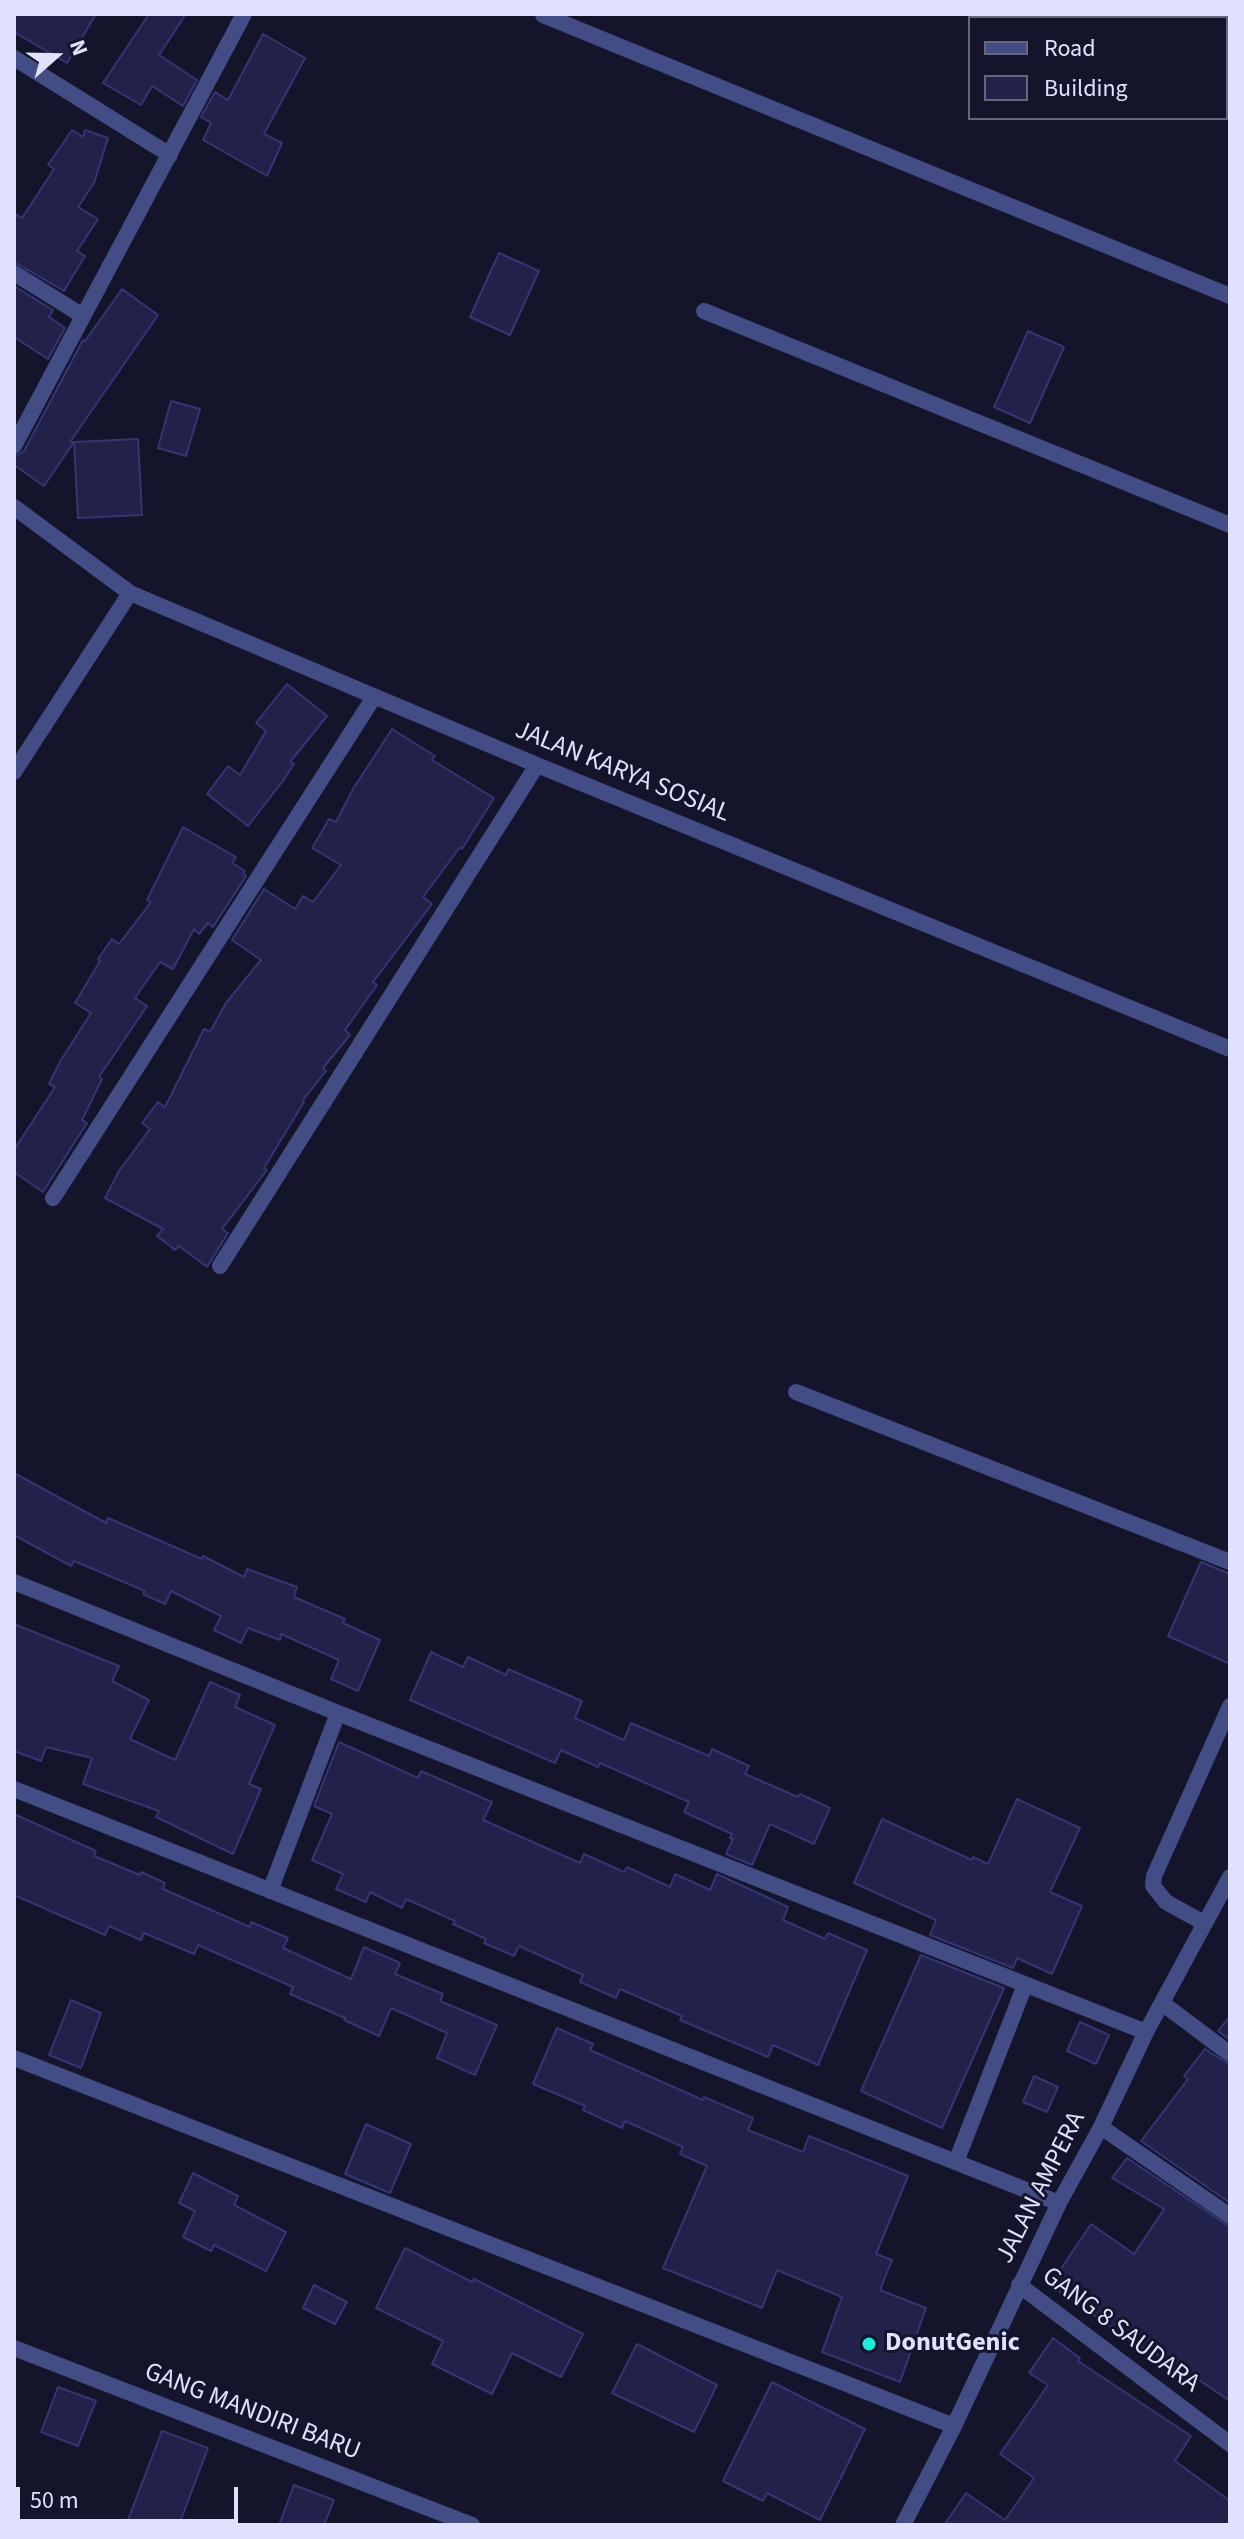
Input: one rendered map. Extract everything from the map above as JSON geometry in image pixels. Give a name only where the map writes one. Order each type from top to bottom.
[{"type":"street","points":[[14,446],[244,14]]},
{"type":"street","points":[[543,15],[1230,296]]},
{"type":"street","points":[[14,58],[170,155]]},
{"type":"street","points":[[14,273],[83,316]]},
{"type":"street","points":[[704,311],[1230,525]]},
{"type":"street","name":"JALAN KARYA SOSIAL","points":[[14,507],[130,593],[537,765],[1230,1049]]},
{"type":"street","points":[[14,772],[130,593]]},
{"type":"street","points":[[53,1198],[374,697]]},
{"type":"street","points":[[220,1266],[537,765]]},
{"type":"street","points":[[796,1392],[1230,1562]]},
{"type":"street","points":[[14,1582],[1146,2032]]},
{"type":"street","points":[[1199,1920],[1166,1902],[1153,1886],[1154,1876],[1230,1706]]},
{"type":"street","points":[[270,1891],[338,1713]]},
{"type":"street","points":[[14,1789],[1059,2203]]},
{"type":"street","name":"JALAN AMPERA","points":[[903,2525],[954,2426],[1059,2203],[1101,2127],[1162,2003],[1199,1920],[1228,1885]]},
{"type":"street","points":[[956,2162],[1025,1985]]},
{"type":"street","points":[[1162,2003],[1230,2054]]},
{"type":"street","points":[[14,2058],[954,2426]]},
{"type":"street","points":[[1101,2127],[1230,2216]]},
{"type":"street","name":"GANG 8 SAUDARA","points":[[1019,2285],[1230,2444]]},
{"type":"street","name":"GANG MANDIRI BARU","points":[[14,2348],[472,2525]]},
{"type":"building","points":[[14,14],[96,14],[67,63],[14,32]]},
{"type":"building","points":[[149,14],[186,14],[159,55],[197,80],[183,106],[152,86],[141,105],[103,83]]},
{"type":"building","points":[[263,34],[305,58],[264,134],[282,143],[267,176],[203,140],[211,123],[201,117],[215,92],[228,100]]},
{"type":"building","points":[[72,130],[83,137],[85,130],[108,138],[94,183],[78,207],[98,219],[77,251],[85,256],[64,291],[14,262],[14,213],[22,218],[54,169],[48,165]]},
{"type":"building","points":[[499,253],[539,271],[510,335],[470,317]]},
{"type":"building","points":[[14,286],[53,310],[49,317],[65,328],[48,359],[14,337]]},
{"type":"building","points":[[122,289],[158,315],[70,442],[74,442],[44,486],[14,465],[14,457],[24,451],[83,340]]},
{"type":"building","points":[[1028,331],[1064,347],[1030,423],[994,407]]},
{"type":"building","points":[[171,401],[200,409],[186,456],[158,448]]},
{"type":"building","points":[[138,439],[142,515],[78,518],[74,442]]},
{"type":"building","points":[[287,684],[327,716],[290,762],[294,764],[283,781],[248,826],[207,794],[228,766],[240,775],[266,731],[256,723]]},
{"type":"building","points":[[392,729],[435,756],[432,760],[494,798],[462,849],[460,847],[423,897],[432,904],[373,982],[377,985],[345,1030],[350,1035],[323,1068],[326,1071],[303,1100],[264,1168],[267,1170],[222,1229],[228,1233],[207,1267],[179,1246],[175,1250],[157,1236],[163,1229],[105,1198],[119,1171],[150,1129],[142,1123],[158,1102],[165,1107],[204,1029],[210,1032],[226,1003],[261,960],[232,940],[264,889],[295,909],[303,896],[313,902],[341,865],[312,848],[329,819],[336,822],[353,789]]},
{"type":"building","points":[[183,827],[236,857],[232,863],[245,871],[243,874],[246,876],[213,927],[208,923],[199,934],[194,929],[173,969],[160,962],[135,998],[147,1006],[99,1077],[102,1079],[82,1120],[87,1123],[43,1192],[14,1172],[14,1150],[55,1087],[49,1084],[91,1013],[75,1003],[100,961],[98,959],[112,939],[119,944],[151,902],[147,900]]},
{"type":"building","points":[[14,1473],[106,1523],[108,1518],[202,1559],[203,1556],[244,1577],[247,1569],[297,1587],[294,1597],[345,1619],[343,1623],[380,1640],[358,1691],[331,1679],[339,1660],[281,1634],[280,1640],[248,1628],[241,1643],[214,1630],[221,1616],[171,1591],[165,1604],[143,1594],[145,1591],[74,1561],[71,1566],[14,1535]]},
{"type":"building","points":[[1201,1562],[1230,1574],[1230,1664],[1168,1636]]},
{"type":"building","points":[[14,1624],[119,1666],[112,1681],[149,1700],[130,1739],[175,1760],[210,1682],[240,1695],[235,1707],[275,1725],[249,1784],[261,1789],[233,1854],[156,1817],[159,1811],[83,1784],[92,1758],[46,1747],[41,1761],[14,1751]]},
{"type":"building","points":[[431,1652],[463,1667],[468,1657],[506,1675],[508,1669],[582,1701],[575,1718],[624,1740],[631,1723],[709,1756],[712,1749],[749,1766],[745,1774],[830,1808],[814,1844],[770,1824],[752,1865],[726,1854],[732,1834],[684,1812],[689,1802],[600,1763],[598,1767],[561,1750],[555,1763],[410,1700]]},
{"type":"building","points":[[339,1742],[418,1778],[421,1771],[492,1802],[483,1820],[580,1863],[584,1854],[624,1872],[627,1867],[670,1887],[675,1874],[710,1890],[717,1874],[788,1907],[783,1920],[825,1939],[828,1933],[867,1950],[818,2065],[773,2045],[768,2057],[680,2020],[682,2016],[620,1989],[616,1998],[580,1982],[583,1975],[519,1946],[514,1956],[484,1943],[486,1939],[453,1924],[455,1921],[406,1899],[402,1908],[370,1892],[366,1902],[336,1889],[343,1874],[312,1860],[332,1814],[314,1806]]},
{"type":"building","points":[[1017,1799],[1080,1828],[1050,1892],[1082,1906],[1052,1974],[1017,1958],[1013,1968],[930,1935],[936,1920],[854,1883],[882,1819],[972,1860],[973,1857],[988,1864]]},
{"type":"building","points":[[14,1814],[96,1851],[94,1856],[165,1883],[163,1889],[250,1927],[251,1922],[288,1938],[283,1948],[351,1979],[364,1947],[400,1963],[395,1974],[443,1994],[440,2001],[497,2025],[475,2075],[437,2058],[447,2033],[391,2008],[379,2036],[290,1994],[293,1987],[198,1945],[194,1954],[144,1933],[141,1940],[109,1926],[105,1935],[14,1895]]},
{"type":"building","points":[[921,1955],[1004,1988],[942,2128],[861,2091]]},
{"type":"building","points":[[71,2000],[101,2013],[81,2068],[49,2055]]},
{"type":"building","points":[[1230,2016],[1230,2040],[1218,2031]]},
{"type":"building","points":[[1080,2022],[1109,2035],[1096,2064],[1067,2051]]},
{"type":"building","points":[[557,2028],[593,2044],[590,2050],[703,2100],[704,2097],[753,2118],[748,2130],[803,2152],[809,2136],[908,2176],[876,2254],[892,2260],[880,2290],[926,2308],[900,2382],[822,2352],[842,2297],[777,2270],[762,2308],[663,2268],[707,2166],[680,2154],[683,2147],[625,2121],[622,2128],[583,2110],[585,2106],[533,2084]]},
{"type":"building","points":[[1205,2049],[1230,2065],[1230,2203],[1141,2141],[1188,2079],[1184,2076]]},
{"type":"building","points":[[1034,2076],[1058,2087],[1047,2112],[1023,2102]]},
{"type":"building","points":[[366,2124],[411,2144],[390,2193],[345,2174]]},
{"type":"building","points":[[1127,2158],[1230,2227],[1230,2401],[1162,2355],[1152,2355],[1050,2285],[1091,2224],[1134,2254],[1164,2209],[1112,2178]]},
{"type":"building","points":[[193,2173],[238,2196],[234,2205],[286,2232],[266,2271],[214,2245],[211,2251],[183,2237],[195,2211],[179,2203]]},
{"type":"building","points":[[405,2248],[583,2334],[561,2377],[512,2353],[492,2394],[432,2364],[443,2341],[376,2308]]},
{"type":"building","points":[[314,2285],[347,2302],[335,2324],[303,2308]]},
{"type":"building","points":[[1053,2338],[1080,2358],[1078,2361],[1191,2436],[1175,2461],[1230,2501],[1230,2525],[944,2525],[966,2493],[1005,2520],[1034,2478],[1000,2454],[1048,2385],[1029,2373]]},
{"type":"building","points":[[637,2344],[717,2385],[694,2432],[612,2393]]},
{"type":"building","points":[[772,2382],[865,2429],[820,2520],[767,2493],[763,2501],[723,2481]]},
{"type":"building","points":[[58,2387],[96,2401],[78,2446],[41,2432]]},
{"type":"building","points":[[162,2431],[208,2448],[179,2525],[126,2525]]},
{"type":"building","points":[[294,2485],[334,2500],[324,2525],[279,2525]]},
{"type":"place","name":"DonutGenic","points":[[869,2344]]}]
